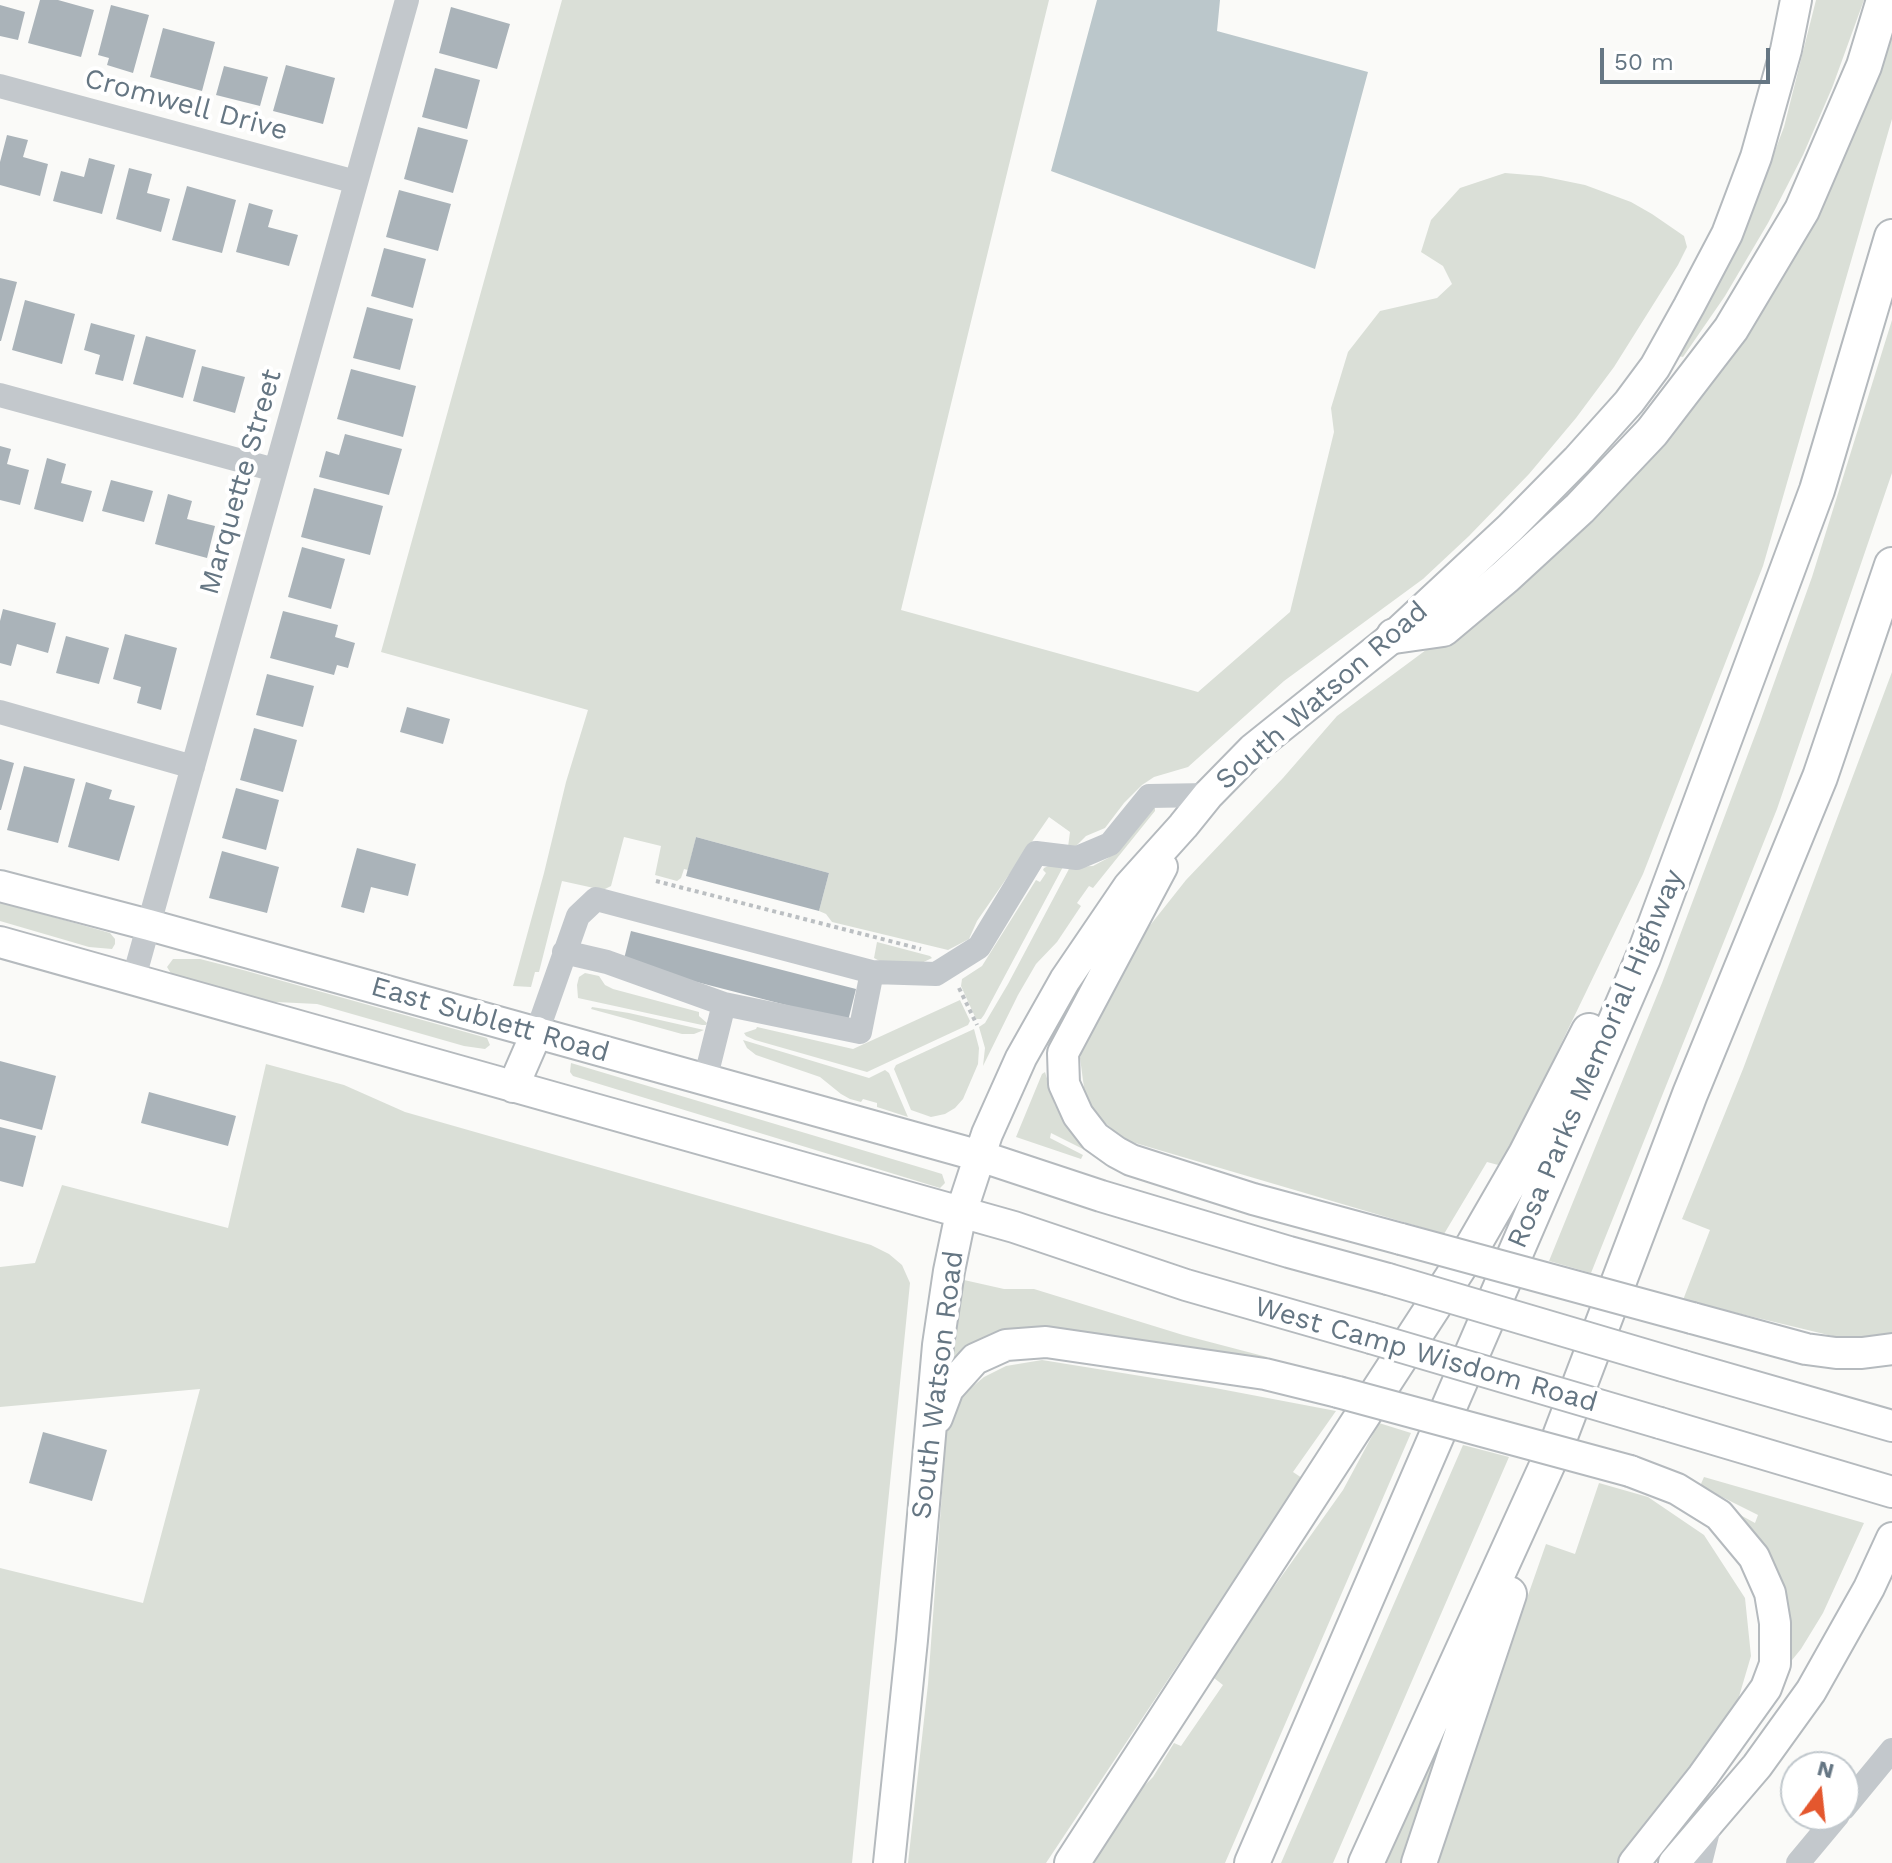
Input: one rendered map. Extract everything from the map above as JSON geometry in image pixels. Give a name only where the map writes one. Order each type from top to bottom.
[{"type":"highway","points":[[1394,636],[1443,629],[1580,508],[1661,421],[1731,329],[1802,210],[1864,66],[1884,0]]},
{"type":"highway","name":"Rosa Parks Memorial Highway","points":[[1252,1863],[1643,958],[1817,490],[1892,237]]},
{"type":"highway","points":[[1419,1863],[1559,1439],[1690,1094],[1820,777],[1892,565]]},
{"type":"highway","points":[[1072,1863],[1474,1244],[1526,1154],[1613,986],[1643,958]]},
{"type":"highway","points":[[1366,1863],[1559,1439]]},
{"type":"main road","name":"South Watson Road","points":[[889,1863],[938,1345],[949,1271],[961,1213],[987,1134],[1021,1058],[1065,980],[1129,886],[1208,795],[1253,749],[1394,636],[1510,528],[1577,460],[1629,402],[1655,367],[1727,234],[1756,157],[1786,50],[1796,0]]},
{"type":"main road","points":[[1183,826],[1063,1053],[1064,1084],[1078,1115],[1095,1137],[1131,1160],[1253,1199],[1806,1349],[1836,1353],[1892,1349]]},
{"type":"main road","name":"East Sublett Road","points":[[0,886],[980,1156]]},
{"type":"main road","name":"East Sublett Road","points":[[0,942],[961,1213]]},
{"type":"main road","points":[[513,1087],[537,1032]]},
{"type":"main road","points":[[980,1156],[1115,1200],[1892,1426]]},
{"type":"main road","name":"West Camp Wisdom Road","points":[[961,1213],[1014,1227],[1186,1285],[1892,1492]]},
{"type":"main road","points":[[929,1438],[948,1389],[975,1359],[1006,1345],[1046,1342],[1265,1374],[1630,1471],[1677,1489],[1719,1515],[1754,1557],[1770,1593],[1775,1623],[1775,1664],[1766,1688],[1752,1710],[1634,1863]]},
{"type":"main road","points":[[1674,1863],[1757,1766],[1811,1691],[1869,1588],[1892,1538]]},
{"type":"street","name":"Marquette Street","points":[[133,981],[407,0]]},
{"type":"street","name":"Cromwell Drive","points":[[0,86],[356,182]]},
{"type":"street","points":[[0,395],[275,470]]},
{"type":"street","points":[[0,712],[193,767]]},
{"type":"street","points":[[537,1032],[578,916],[596,899],[872,972],[936,974],[979,947],[1036,853],[1077,858],[1110,844],[1149,796],[1208,795]]},
{"type":"street","points":[[564,952],[607,962],[724,1004],[860,1032],[872,972]]},
{"type":"street","points":[[705,1080],[724,1004]]},
{"type":"street","points":[[1860,1791],[1890,1758]]},
{"type":"street","points":[[1700,1863],[1711,1820]]},
{"type":"street","points":[[1798,1863],[1825,1831]]},
{"type":"path","points":[[656,881],[921,949]]},
{"type":"path","points":[[956,983],[977,1025]]},
{"type":"shaded area","points":[[562,0],[1049,0],[901,610],[1198,692],[1290,612],[1334,432],[1331,408],[1348,352],[1380,311],[1437,298],[1452,284],[1443,266],[1421,252],[1431,220],[1460,188],[1505,173],[1585,185],[1631,202],[1652,214],[1684,236],[1687,247],[1614,367],[1576,418],[1529,474],[1469,536],[1423,579],[1284,681],[1188,767],[1154,777],[1142,785],[1105,828],[1086,836],[1071,851],[1068,847],[1070,832],[1049,817],[977,921],[969,939],[948,950],[832,922],[819,911],[829,873],[696,837],[688,870],[684,869],[681,878],[677,881],[655,875],[661,846],[624,837],[611,886],[603,890],[562,881],[539,972],[535,972],[531,987],[513,986],[588,710],[381,652]]},
{"type":"shaded area","points":[[1097,0],[1220,0],[1217,31],[1368,72],[1315,269],[1051,171]]},
{"type":"shaded area","points":[[1816,0],[1864,0],[1832,88],[1803,155],[1768,223],[1725,296],[1683,357],[1678,356],[1727,268],[1754,206],[1784,127]]},
{"type":"shaded area","points":[[1892,22],[1892,119],[1763,566],[1643,874],[1502,1166],[1487,1162],[1444,1234],[1125,1140],[1097,1116],[1085,1095],[1080,1058],[1085,1026],[1121,962],[1186,880],[1337,716],[1488,604],[1659,443]]},
{"type":"shaded area","points":[[1892,320],[1892,473],[1777,809],[1591,1273],[1549,1261],[1662,983],[1760,722],[1812,577]]},
{"type":"shaded area","points":[[1892,672],[1892,1333],[1884,1337],[1845,1339],[1683,1300],[1710,1230],[1682,1219],[1743,1069]]},
{"type":"shaded area","points":[[1152,806],[1155,811],[1093,888],[1089,886],[1077,903],[1081,906],[1057,942],[1036,964],[983,1066],[985,1048],[979,1027],[985,1023],[1008,984],[1070,867],[1093,866],[1108,858]]},
{"type":"shaded area","points":[[1052,864],[1064,865],[984,1015],[976,1019],[961,986],[962,979],[982,966],[1036,880],[1040,882],[1046,873],[1044,868]]},
{"type":"shaded area","points":[[0,902],[110,933],[115,944],[112,949],[89,947],[0,921]]},
{"type":"shaded area","points":[[877,942],[932,958],[911,968],[887,965],[874,958]]},
{"type":"shaded area","points":[[173,959],[200,959],[243,970],[487,1038],[490,1045],[485,1049],[464,1046],[317,1004],[256,1001],[172,975],[167,967]]},
{"type":"shaded area","points":[[585,973],[599,976],[605,985],[613,989],[699,1012],[707,1023],[702,1025],[578,998],[579,977]]},
{"type":"shaded area","points":[[960,1000],[970,1021],[968,1025],[867,1072],[755,1040],[744,1033],[757,1027],[853,1049]]},
{"type":"shaded area","points":[[592,1007],[629,1013],[704,1030],[682,1034]]},
{"type":"shaded area","points":[[974,1029],[979,1048],[978,1064],[963,1099],[945,1114],[931,1117],[911,1110],[894,1069],[896,1065]]},
{"type":"shaded area","points":[[743,1040],[869,1078],[885,1070],[908,1117],[877,1107],[877,1103],[850,1099],[820,1077],[756,1055]]},
{"type":"shaded area","points":[[571,1063],[942,1174],[945,1183],[940,1188],[573,1076]]},
{"type":"shaded area","points":[[266,1064],[344,1085],[405,1112],[871,1245],[902,1265],[910,1283],[852,1863],[0,1863],[0,1568],[143,1603],[200,1389],[0,1407],[0,1267],[35,1263],[62,1185],[228,1228]]},
{"type":"shaded area","points":[[1045,1072],[1055,1105],[1089,1152],[1051,1133],[1050,1138],[1083,1155],[1081,1159],[1016,1137]]},
{"type":"shaded area","points":[[964,1280],[1004,1289],[1034,1289],[1183,1335],[1267,1357],[1266,1362],[1149,1341],[1048,1329],[952,1359]]},
{"type":"shaded area","points":[[1042,1360],[1336,1411],[1293,1472],[1305,1480],[1046,1863],[908,1863],[928,1684],[949,1421],[966,1392],[984,1377],[1006,1366]]},
{"type":"shaded area","points":[[1379,1423],[1411,1433],[1225,1863],[1084,1863],[1126,1804],[1153,1777],[1174,1743],[1181,1746],[1223,1685],[1214,1678],[1232,1646],[1343,1490]]},
{"type":"shaded area","points":[[1463,1445],[1509,1457],[1333,1863],[1281,1863]]},
{"type":"shaded area","points":[[1704,1477],[1864,1523],[1823,1613],[1788,1665],[1731,1510],[1755,1523],[1758,1515],[1700,1486]]},
{"type":"shaded area","points":[[1599,1483],[1648,1497],[1704,1535],[1745,1598],[1751,1656],[1733,1717],[1617,1863],[1437,1863],[1546,1544],[1575,1554]]},
{"type":"shaded area","points":[[1440,1737],[1448,1741],[1407,1863],[1386,1863]]},
{"type":"building","points":[[40,0],[58,0],[94,10],[81,57],[28,43]]},
{"type":"building","points":[[0,5],[25,12],[18,40],[0,36]]},
{"type":"building","points":[[111,5],[149,15],[133,73],[107,65],[109,58],[98,55]]},
{"type":"building","points":[[451,7],[510,24],[497,69],[439,53]]},
{"type":"building","points":[[163,28],[215,42],[202,91],[150,77]]},
{"type":"building","points":[[286,65],[335,78],[323,124],[273,111]]},
{"type":"building","points":[[224,66],[268,77],[260,106],[216,95]]},
{"type":"building","points":[[435,68],[480,80],[467,129],[422,117]]},
{"type":"building","points":[[418,127],[468,140],[453,193],[404,179]]},
{"type":"building","points":[[7,135],[28,140],[23,157],[48,164],[40,196],[0,185],[0,162]]},
{"type":"building","points":[[89,158],[115,165],[102,214],[53,201],[61,171],[84,177]]},
{"type":"building","points":[[129,168],[152,174],[147,193],[170,199],[161,232],[116,219]]},
{"type":"building","points":[[187,186],[236,200],[222,253],[172,240]]},
{"type":"building","points":[[399,190],[451,204],[438,251],[386,237]]},
{"type":"building","points":[[249,203],[273,210],[268,227],[298,235],[289,266],[236,252]]},
{"type":"building","points":[[384,248],[426,259],[413,308],[371,296]]},
{"type":"building","points":[[0,278],[17,282],[1,341],[0,341]]},
{"type":"building","points":[[25,300],[75,314],[62,364],[12,350]]},
{"type":"building","points":[[367,307],[413,319],[400,370],[353,358]]},
{"type":"building","points":[[91,323],[135,335],[123,381],[95,374],[100,355],[84,350]]},
{"type":"building","points":[[146,336],[196,350],[183,398],[133,384]]},
{"type":"building","points":[[202,366],[245,377],[235,413],[193,401]]},
{"type":"building","points":[[351,369],[416,386],[403,437],[337,419]]},
{"type":"building","points":[[345,434],[402,449],[389,495],[319,477],[326,451],[339,455]]},
{"type":"building","points":[[0,446],[11,449],[7,464],[29,470],[20,505],[0,500]]},
{"type":"building","points":[[47,458],[66,464],[61,483],[92,491],[83,522],[34,509]]},
{"type":"building","points":[[111,480],[153,491],[144,522],[102,511]]},
{"type":"building","points":[[314,488],[383,506],[370,555],[301,537]]},
{"type":"building","points":[[168,494],[192,501],[187,519],[215,526],[207,558],[155,544]]},
{"type":"building","points":[[302,547],[345,559],[331,609],[288,597]]},
{"type":"building","points":[[3,609],[56,623],[48,653],[17,644],[11,666],[0,663]]},
{"type":"building","points":[[283,611],[338,625],[335,637],[355,643],[348,668],[337,665],[334,675],[270,658]]},
{"type":"building","points":[[125,634],[177,648],[161,710],[137,703],[141,687],[113,679]]},
{"type":"building","points":[[66,636],[109,648],[99,684],[56,673]]},
{"type":"building","points":[[267,674],[314,686],[303,727],[256,715]]},
{"type":"building","points":[[407,707],[450,719],[443,744],[400,732]]},
{"type":"building","points":[[254,728],[297,740],[283,792],[240,780]]},
{"type":"building","points":[[0,759],[14,763],[1,810],[0,810]]},
{"type":"building","points":[[24,766],[75,779],[58,843],[7,830]]},
{"type":"building","points":[[86,782],[112,790],[109,799],[135,806],[119,861],[68,847]]},
{"type":"building","points":[[236,788],[279,800],[266,850],[222,838]]},
{"type":"building","points":[[696,837],[829,873],[819,911],[686,876]]},
{"type":"building","points":[[357,848],[416,864],[408,896],[371,887],[364,913],[341,907]]},
{"type":"building","points":[[222,851],[279,867],[267,913],[209,898]]},
{"type":"building","points":[[631,931],[856,989],[848,1021],[623,963]]},
{"type":"building","points":[[0,1061],[56,1076],[42,1130],[0,1119]]},
{"type":"building","points":[[149,1092],[236,1116],[228,1146],[141,1123]]},
{"type":"building","points":[[0,1127],[36,1136],[23,1187],[0,1181]]},
{"type":"building","points":[[43,1432],[107,1450],[92,1501],[29,1483]]}]
